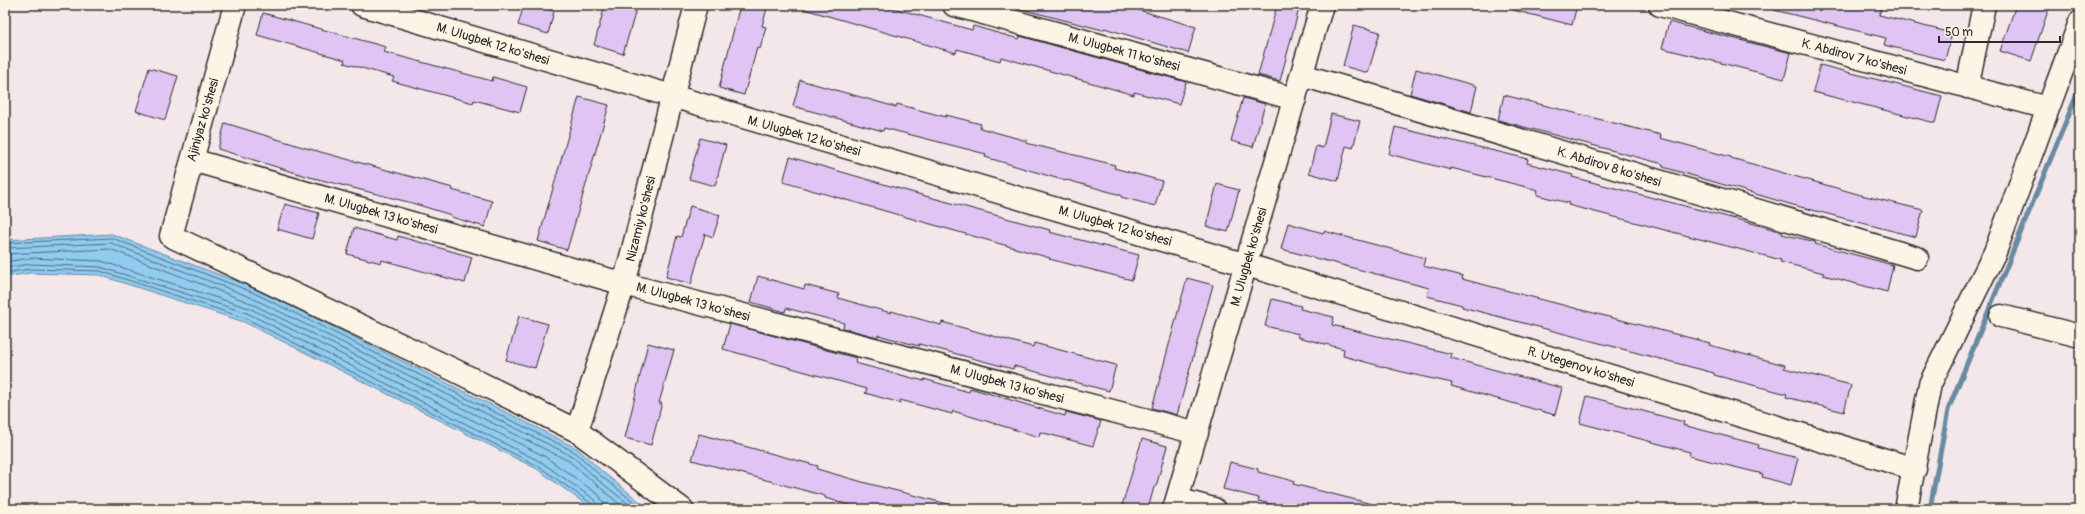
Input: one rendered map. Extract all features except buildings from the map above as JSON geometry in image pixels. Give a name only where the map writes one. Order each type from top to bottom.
[{"type":"street","name":"Ajiniyaz ko'shesi","points":[[236,5],[171,236],[454,370],[577,431]]},
{"type":"street","name":"M. Ulugbek 12 ko'shesi","points":[[362,5],[1247,265]]},
{"type":"street","name":"Nizamiy ko'shesi","points":[[577,431],[624,284],[696,5]]},
{"type":"street","name":"M. Ulugbek 11 ko'shesi","points":[[954,5],[1295,99]]},
{"type":"street","name":"M. Ulugbek ko'shesi","points":[[1176,504],[1322,5]]},
{"type":"street","name":"K. Abdirov 7 ko'shesi","points":[[1660,5],[2048,108]]},
{"type":"street","points":[[1967,87],[1984,5]]},
{"type":"street","points":[[1906,509],[1930,384],[1995,252],[2080,22]]},
{"type":"street","name":"K. Abdirov 8 ko'shesi","points":[[1302,76],[1917,258]]},
{"type":"street","name":"M. Ulugbek 13 ko'shesi","points":[[192,160],[624,284],[1197,433]]},
{"type":"street","name":"R. Utegenov ko'shesi","points":[[1247,265],[1914,468]]},
{"type":"street","points":[[2001,316],[2080,336]]},
{"type":"street","points":[[577,431],[682,509]]},
{"type":"street","points":[[1176,504],[1214,509]]},
{"type":"water","points":[[112,234],[254,288],[516,417],[578,449],[604,473],[649,509],[592,509],[537,469],[244,322],[99,275],[30,273],[5,277],[5,240]]},
{"type":"waterway","points":[[1930,509],[1948,410],[2080,87]]}]
